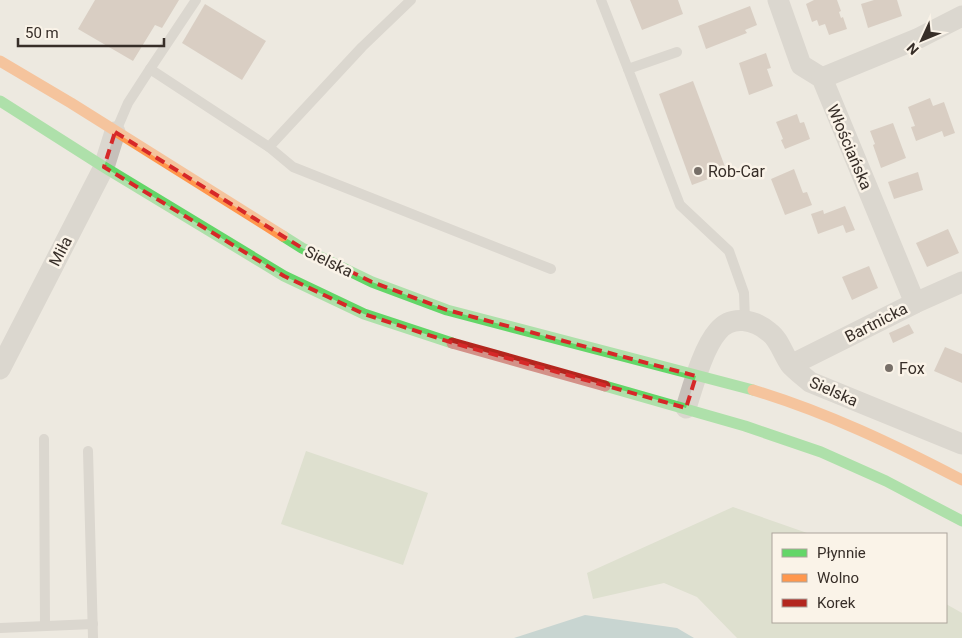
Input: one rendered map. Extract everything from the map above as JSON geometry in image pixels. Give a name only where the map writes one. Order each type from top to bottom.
[{"type":"main road","name":"Sielska","points":[[0,61],[302,248],[372,282],[447,310],[755,391],[832,418],[899,447],[962,480]]},
{"type":"main road","name":"Sielska","points":[[0,101],[284,276],[364,314],[453,343],[686,408],[821,452],[886,480],[962,521]]},
{"type":"street","points":[[778,0],[801,65],[822,78],[917,40],[962,16]]},
{"type":"street","name":"Włościańska","points":[[822,78],[915,303]]},
{"type":"street","name":"Miła","points":[[0,369],[104,166],[116,132]]},
{"type":"street","name":"Bartnicka","points":[[791,365],[915,303],[962,282]]},
{"type":"street","points":[[686,408],[696,376],[718,330],[733,321],[745,321]]},
{"type":"street","name":"Sielska","points":[[745,321],[754,322],[771,333],[791,365],[810,382],[962,444]]},
{"type":"lane","points":[[116,132],[128,103],[196,0]]},
{"type":"lane","points":[[269,147],[362,47],[410,0]]},
{"type":"lane","points":[[601,0],[680,205],[729,251],[744,293],[745,321]]},
{"type":"lane","points":[[628,69],[677,52]]},
{"type":"lane","points":[[150,69],[269,147],[293,166],[551,269]]},
{"type":"lane","points":[[44,439],[44,626]]},
{"type":"lane","points":[[88,451],[93,638]]},
{"type":"lane","points":[[0,628],[93,624]]},
{"type":"highlighted area","points":[[115,132],[302,248],[372,282],[447,310],[696,376],[686,408],[453,343],[364,314],[284,276],[104,167]]},
{"type":"green space","points":[[306,451],[428,493],[403,565],[281,524]]},
{"type":"green space","points":[[733,507],[807,533],[772,533],[772,623],[947,623],[947,605],[962,613],[962,638],[737,638],[697,597],[664,583],[593,599],[587,573]]},
{"type":"water","points":[[585,615],[677,628],[694,638],[514,638]]},
{"type":"building","points":[[95,0],[179,0],[162,28],[155,25],[133,61],[78,29]]},
{"type":"building","points":[[630,0],[678,0],[683,14],[642,30]]},
{"type":"building","points":[[814,0],[837,0],[841,11],[839,12],[841,18],[843,17],[847,29],[829,35],[825,24],[819,26],[817,20],[812,22],[806,4]]},
{"type":"building","points":[[874,0],[897,0],[902,16],[868,28],[861,4]]},
{"type":"building","points":[[205,4],[266,41],[242,80],[182,43]]},
{"type":"building","points":[[750,6],[757,25],[745,30],[747,33],[706,49],[698,26]]},
{"type":"building","points":[[766,53],[771,68],[767,69],[773,86],[749,95],[739,63]]},
{"type":"building","points":[[693,81],[727,172],[692,185],[659,94]]},
{"type":"building","points":[[930,98],[933,106],[944,102],[955,133],[944,137],[942,131],[916,141],[911,127],[915,126],[908,107]]},
{"type":"building","points":[[797,114],[800,123],[804,122],[810,139],[785,149],[776,122]]},
{"type":"building","points":[[893,123],[906,158],[881,168],[870,131]]},
{"type":"building","points":[[794,169],[803,193],[807,192],[812,205],[785,215],[771,179]]},
{"type":"building","points":[[918,172],[923,190],[894,199],[888,182]]},
{"type":"building","points":[[845,206],[855,230],[846,233],[843,225],[818,234],[811,214],[823,210],[824,214]]},
{"type":"building","points":[[948,229],[959,253],[927,267],[916,243]]},
{"type":"building","points":[[869,266],[878,288],[852,300],[842,277]]},
{"type":"building","points":[[909,324],[914,333],[893,343],[889,333]]},
{"type":"building","points":[[945,347],[962,354],[962,383],[934,371]]},
{"type":"traffic: fast","points":[[0,101],[104,167],[284,276],[364,314],[452,343]]},
{"type":"traffic: fast","points":[[283,236],[302,248],[372,282],[447,310],[753,390]]},
{"type":"traffic: fast","points":[[605,386],[745,426],[821,452],[886,481],[962,521]]},
{"type":"traffic: slow","points":[[0,61],[71,103],[283,236]]},
{"type":"traffic: slow","points":[[753,390],[807,408],[860,430],[962,480]]},
{"type":"traffic: jam","points":[[452,343],[605,386]]},
{"type":"place","name":"Rob-Car","points":[[698,171]]},
{"type":"place","name":"Fox","points":[[889,368]]}]
